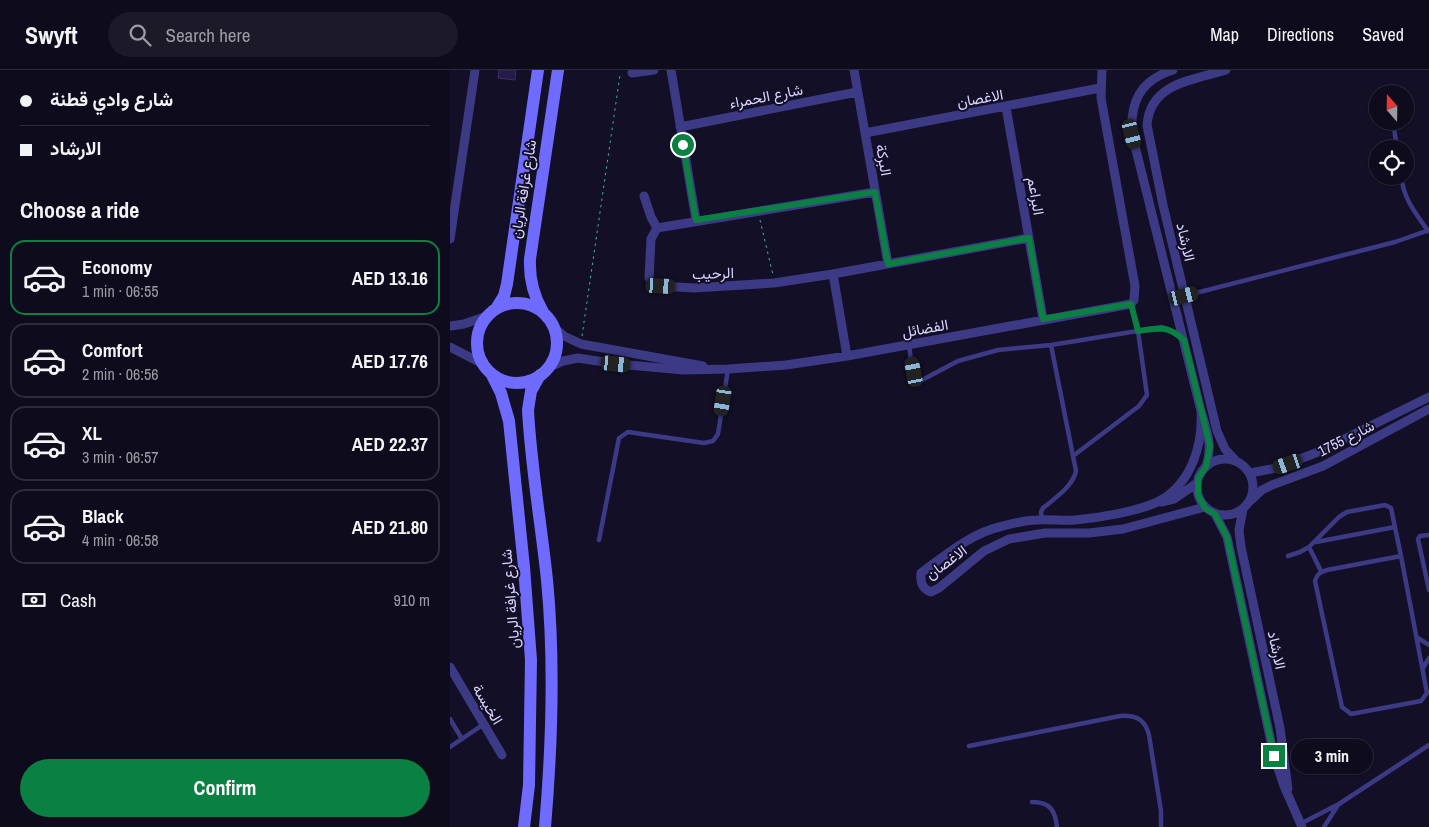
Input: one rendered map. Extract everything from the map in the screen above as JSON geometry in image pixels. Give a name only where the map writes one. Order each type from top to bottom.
[{"type":"main road","name":"شارع غرافة الريان","points":[[492,313],[504,296],[507,284],[538,70]]},
{"type":"main road","name":"شارع غرافة الريان","points":[[542,312],[534,295],[531,282],[530,259],[558,70]]},
{"type":"main road","points":[[544,372],[526,381],[519,382],[504,380],[487,368],[477,343],[480,329],[492,313],[502,306],[516,303],[530,305],[542,312],[554,327],[556,334],[557,348],[555,355],[532,391],[528,410],[547,581],[551,644],[551,714],[545,827]]},
{"type":"main road","name":"شارع غرافة الريان","points":[[487,368],[501,394],[509,421],[531,650],[529,776],[524,827]]},
{"type":"street","points":[[450,239],[475,70]]},
{"type":"street","points":[[632,73],[654,70]]},
{"type":"street","points":[[671,70],[696,220]]},
{"type":"street","name":"البركة","points":[[854,70],[888,264]]},
{"type":"street","points":[[1102,70],[1100,88],[1102,108],[1135,286],[1133,302]]},
{"type":"street","name":"الارشاد","points":[[1173,70],[1162,74],[1147,84],[1136,100],[1131,120],[1132,134],[1210,446],[1206,467]]},
{"type":"street","name":"الارشاد","points":[[1226,70],[1169,88],[1155,100],[1148,115],[1147,125],[1150,148],[1217,431],[1225,449],[1237,462]]},
{"type":"street","name":"الاغصان","points":[[865,132],[1100,88]]},
{"type":"street","name":"شارع الحمراء","points":[[680,126],[857,92]]},
{"type":"street","name":"البراعم","points":[[1006,107],[1043,319]]},
{"type":"street","points":[[644,196],[650,217],[657,228],[696,220],[875,192]]},
{"type":"street","name":"الرحيب","points":[[657,228],[651,239],[648,271],[651,282],[655,285],[710,288],[774,283],[833,274],[1029,238]]},
{"type":"street","points":[[833,274],[847,356]]},
{"type":"street","name":"الفضائل","points":[[544,372],[563,361],[578,358],[670,369],[723,369],[786,365],[909,345],[1133,302]]},
{"type":"street","points":[[450,326],[464,324],[492,313]]},
{"type":"street","name":"الفضائل","points":[[554,327],[560,334],[581,344],[723,369]]},
{"type":"street","points":[[450,347],[487,368]]},
{"type":"street","name":"شارع 1755","points":[[1250,473],[1277,468],[1318,452],[1429,397]]},
{"type":"street","name":"شارع 1755","points":[[1246,506],[1262,490],[1272,484],[1323,466],[1429,409]]},
{"type":"street","name":"الاغصان","points":[[1201,411],[1202,426],[1200,440],[1190,468],[1172,491],[1160,500],[1118,514],[1074,520],[1042,520],[1002,526],[972,536],[921,573],[920,581],[931,592],[939,588],[984,551],[1009,539],[1045,533],[1089,533],[1122,529],[1205,508]]},
{"type":"street","points":[[1220,460],[1237,462],[1250,473],[1253,485],[1252,496],[1246,506],[1230,515],[1215,514],[1205,508],[1198,495],[1197,483],[1200,474],[1206,467],[1220,460]]},
{"type":"street","name":"الاغصان","points":[[1146,505],[1174,499],[1197,483]]},
{"type":"street","name":"الارشاد","points":[[1246,506],[1239,530],[1241,547],[1280,728],[1289,796]]},
{"type":"street","name":"الارشاد","points":[[1215,514],[1227,537],[1274,756],[1301,826]]},
{"type":"street","name":"الخيسة","points":[[450,667],[502,755]]},
{"type":"lane","points":[[1184,296],[1395,242],[1429,230],[1407,201],[1402,185]]},
{"type":"lane","points":[[1073,456],[1139,406],[1147,395],[1133,302]]},
{"type":"lane","points":[[909,345],[914,372],[916,377],[922,380],[958,361],[998,350],[1051,345],[1162,327],[1174,332],[1184,340]]},
{"type":"lane","points":[[1042,520],[1041,512],[1043,508],[1074,478],[1076,471],[1051,345]]},
{"type":"lane","points":[[599,540],[619,438],[628,432],[704,443],[713,441],[718,434],[723,369]]},
{"type":"lane","points":[[1288,556],[1309,547],[1339,517],[1351,511],[1385,505],[1391,508],[1395,527],[1418,638],[1427,694],[1421,701],[1351,714],[1345,711],[1340,701],[1314,581],[1321,572],[1401,556]]},
{"type":"lane","points":[[1315,542],[1395,527]]},
{"type":"lane","points":[[1429,534],[1420,536],[1418,539],[1429,590]]},
{"type":"lane","points":[[1309,547],[1321,572]]},
{"type":"lane","points":[[1418,638],[1429,645]]},
{"type":"lane","points":[[1423,669],[1429,658]]},
{"type":"lane","points":[[969,746],[1120,716],[1130,715],[1140,718],[1146,725],[1149,735],[1161,811],[1160,827]]},
{"type":"lane","points":[[450,719],[462,738]]},
{"type":"lane","points":[[450,746],[484,724]]},
{"type":"lane","points":[[1301,826],[1339,804],[1429,745]]},
{"type":"lane","points":[[1032,802],[1040,802],[1054,812],[1057,827]]},
{"type":"lane","points":[[1324,827],[1339,804]]},
{"type":"path","points":[[581,344],[620,75],[632,73]]},
{"type":"path","points":[[758,211],[774,283]]},
{"type":"building","points":[[499,70],[516,70],[515,80],[498,78]]},
{"type":"route","points":[[683,145],[696,220],[875,192],[888,264],[1029,238],[1043,319],[1131,304],[1138,331],[1162,327],[1174,332],[1184,340],[1210,446],[1206,467],[1198,478],[1198,495],[1205,508],[1215,514],[1227,537],[1274,756]]}]
